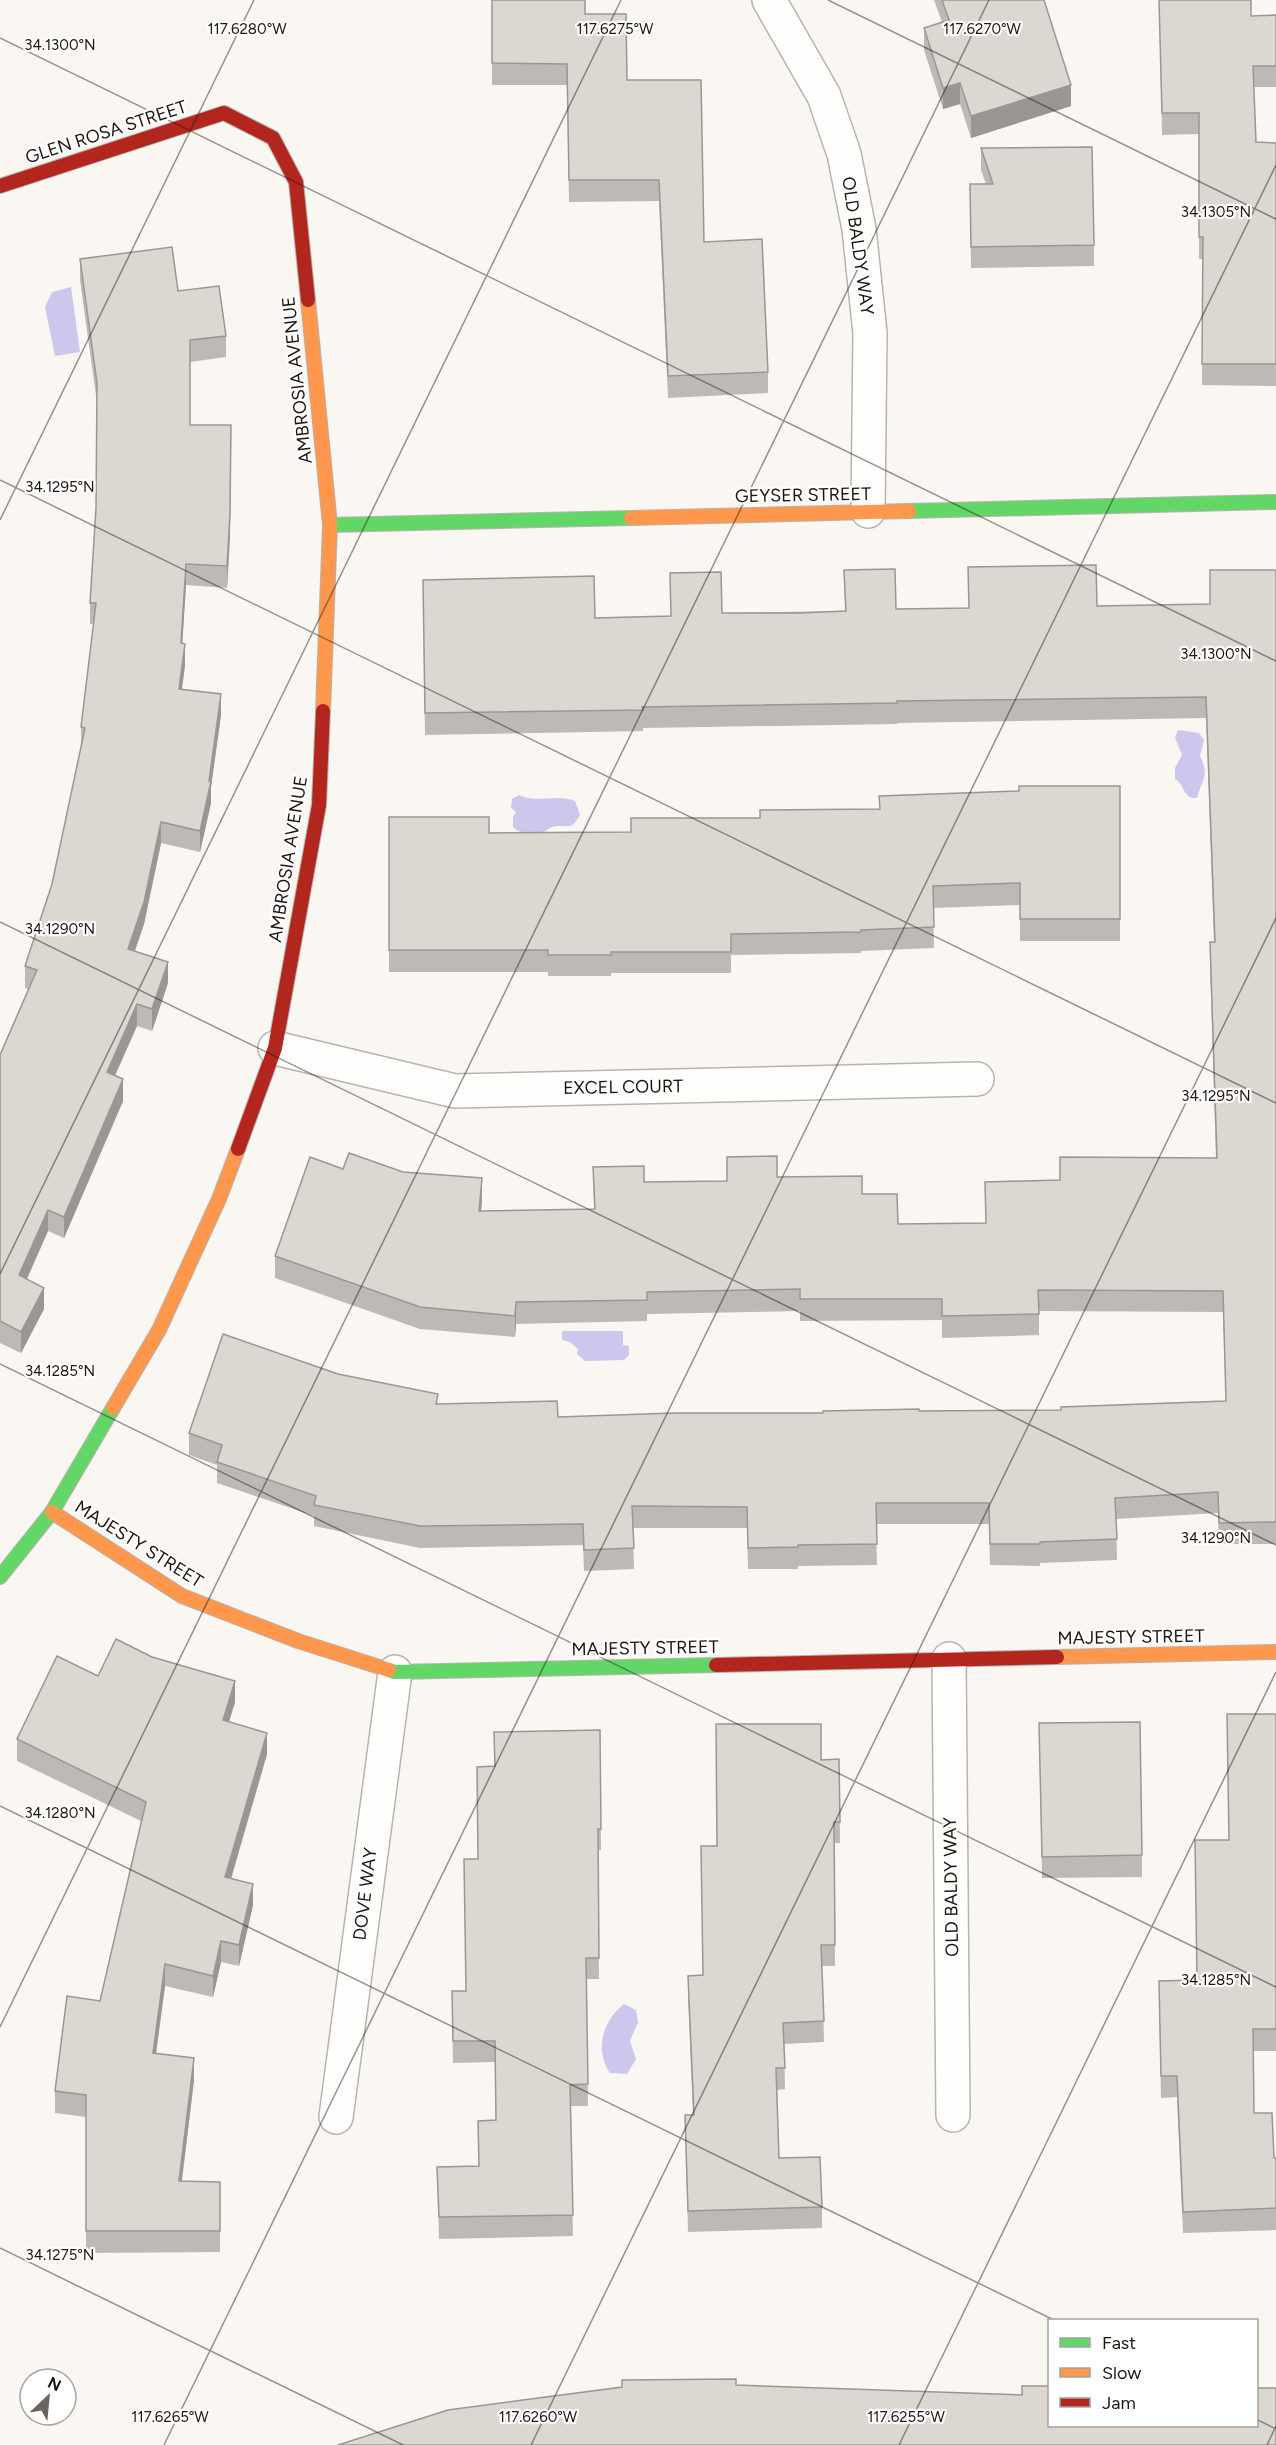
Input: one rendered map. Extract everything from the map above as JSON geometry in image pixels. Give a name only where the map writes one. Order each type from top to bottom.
[{"type":"street","name":"OLD BALDY WAY","points":[[769,0],[824,96],[844,154],[854,207],[870,333],[868,511]]},
{"type":"street","name":"GLEN ROSA STREET","points":[[0,186],[224,113]]},
{"type":"street","name":"AMBROSIA AVENUE","points":[[0,1577],[52,1512],[159,1330],[219,1199],[275,1048],[319,805],[330,525],[296,182],[273,138],[224,113]]},
{"type":"street","name":"GEYSER STREET","points":[[330,525],[1276,502]]},
{"type":"street","name":"EXCEL COURT","points":[[275,1048],[455,1091],[976,1079]]},
{"type":"street","name":"MAJESTY STREET","points":[[52,1512],[182,1596],[298,1641],[395,1672],[1276,1652]]},
{"type":"street","name":"OLD BALDY WAY","points":[[949,1659],[953,2115]]},
{"type":"street","name":"DOVE WAY","points":[[336,2117],[395,1672]]},
{"type":"shaded area","points":[[71,287],[80,352],[55,356],[45,307],[52,292]]},
{"type":"shaded area","points":[[1178,730],[1199,733],[1204,740],[1200,756],[1205,773],[1197,798],[1186,794],[1175,779],[1175,768],[1182,755],[1175,738]]},
{"type":"shaded area","points":[[519,795],[532,799],[561,798],[575,801],[580,815],[571,826],[552,827],[536,835],[526,834],[513,827],[513,817],[516,812],[511,808],[512,799]]},
{"type":"shaded area","points":[[562,1331],[623,1331],[623,1345],[629,1346],[629,1355],[624,1360],[585,1361],[577,1354],[578,1349],[570,1342],[562,1340]]},
{"type":"shaded area","points":[[624,2004],[636,2010],[638,2022],[630,2041],[636,2059],[627,2074],[610,2073],[602,2055],[603,2036],[611,2018]]},
{"type":"building","points":[[492,0],[585,0],[585,14],[626,14],[627,80],[701,80],[704,242],[762,239],[768,372],[668,376],[659,180],[569,180],[567,64],[492,63]]},
{"type":"building","points":[[942,0],[1044,0],[1071,85],[971,116],[960,83],[943,88],[924,28],[949,20]]},
{"type":"building","points":[[1159,0],[1251,0],[1251,16],[1276,15],[1276,66],[1253,66],[1256,142],[1276,143],[1276,364],[1202,364],[1203,237],[1199,237],[1199,113],[1162,113]]},
{"type":"building","points":[[1092,147],[1094,245],[971,247],[970,184],[993,184],[981,148]]},
{"type":"building","points":[[172,247],[178,291],[219,286],[226,336],[190,340],[190,425],[231,425],[227,566],[186,564],[181,643],[185,644],[179,689],[221,694],[209,781],[211,781],[200,831],[161,822],[144,902],[128,949],[168,962],[152,1009],[137,1004],[107,1072],[123,1079],[64,1217],[48,1210],[19,1275],[44,1288],[21,1332],[0,1321],[0,1055],[37,970],[25,966],[52,884],[85,728],[81,727],[96,603],[90,603],[96,508],[97,383],[80,259]]},
{"type":"building","points":[[1096,565],[1097,606],[1210,604],[1210,570],[1276,570],[1276,1522],[1219,1523],[1218,1492],[1115,1498],[1117,1539],[1040,1542],[1040,1544],[990,1544],[989,1503],[876,1503],[877,1544],[748,1548],[747,1507],[632,1506],[634,1548],[584,1550],[583,1524],[420,1526],[314,1505],[316,1496],[217,1462],[222,1445],[189,1433],[223,1334],[338,1374],[438,1394],[436,1404],[557,1401],[558,1417],[674,1413],[823,1413],[823,1411],[919,1409],[919,1411],[1061,1410],[1061,1407],[1226,1401],[1223,1291],[1038,1290],[1039,1314],[942,1316],[942,1299],[800,1299],[800,1289],[647,1292],[647,1300],[516,1302],[515,1316],[420,1307],[275,1256],[310,1157],[343,1169],[349,1153],[403,1172],[482,1178],[479,1211],[595,1209],[593,1167],[644,1166],[644,1182],[727,1181],[727,1157],[777,1156],[777,1177],[862,1176],[862,1194],[897,1194],[898,1224],[986,1223],[985,1182],[1060,1180],[1060,1157],[1217,1158],[1210,942],[1215,942],[1206,697],[897,701],[897,703],[642,707],[643,710],[425,713],[423,580],[594,576],[595,618],[671,616],[670,573],[721,572],[722,613],[800,613],[846,611],[844,570],[895,569],[896,609],[969,608],[968,567]]},
{"type":"building","points":[[1019,786],[1120,786],[1120,919],[1020,919],[1020,883],[933,886],[934,927],[861,930],[861,932],[731,934],[731,952],[611,952],[611,955],[548,955],[548,950],[389,950],[389,817],[489,817],[489,833],[631,832],[631,818],[760,818],[760,810],[880,809],[879,796],[1019,791]]},
{"type":"building","points":[[116,1639],[152,1657],[235,1681],[223,1720],[267,1733],[225,1877],[253,1884],[239,1945],[221,1941],[213,1976],[165,1964],[153,2053],[194,2058],[179,2181],[220,2182],[220,2231],[86,2231],[86,2095],[55,2091],[67,1996],[100,2001],[146,1802],[17,1739],[57,1656],[98,1676]]},
{"type":"building","points":[[1227,1714],[1276,1714],[1276,2029],[1253,2029],[1254,2113],[1272,2113],[1274,2158],[1276,2158],[1276,2208],[1183,2212],[1177,2076],[1161,2076],[1159,1981],[1197,1980],[1195,1840],[1229,1840]]},
{"type":"building","points":[[1140,1722],[1142,1855],[1042,1857],[1039,1723]]},
{"type":"building","points":[[716,1724],[821,1724],[821,1760],[839,1759],[840,1822],[834,1822],[835,1945],[821,1945],[824,2021],[783,2023],[785,2068],[776,2068],[779,2158],[820,2157],[822,2207],[688,2211],[685,2115],[694,2115],[688,1976],[703,1975],[701,1846],[717,1846]]},
{"type":"building","points":[[600,1730],[599,1958],[586,1958],[588,2084],[570,2085],[573,2215],[439,2217],[437,2167],[479,2166],[478,2121],[496,2120],[495,2041],[453,2041],[452,1991],[466,1991],[464,1859],[478,1859],[477,1767],[495,1766],[494,1732]]},
{"type":"building","points":[[736,2379],[736,2385],[1022,2395],[1022,2386],[1048,2386],[1048,2427],[1258,2427],[1258,2388],[1276,2388],[1276,2445],[338,2445],[448,2410],[622,2387],[622,2380]]},
{"type":"traffic: fast","points":[[909,511],[1276,502]]},
{"type":"traffic: fast","points":[[330,525],[631,518]]},
{"type":"traffic: fast","points":[[0,1577],[52,1512],[113,1408]]},
{"type":"traffic: fast","points":[[389,1670],[395,1672],[716,1665]]},
{"type":"traffic: slow","points":[[308,300],[330,525],[323,711]]},
{"type":"traffic: slow","points":[[631,518],[909,511]]},
{"type":"traffic: slow","points":[[113,1408],[159,1330],[219,1199],[238,1149]]},
{"type":"traffic: slow","points":[[52,1512],[182,1596],[298,1641],[389,1670]]},
{"type":"traffic: slow","points":[[1057,1657],[1276,1652]]},
{"type":"traffic: jam","points":[[0,186],[224,113],[273,138],[296,182],[308,300]]},
{"type":"traffic: jam","points":[[238,1149],[275,1048],[319,805],[323,711]]},
{"type":"traffic: jam","points":[[716,1665],[1057,1657]]}]
